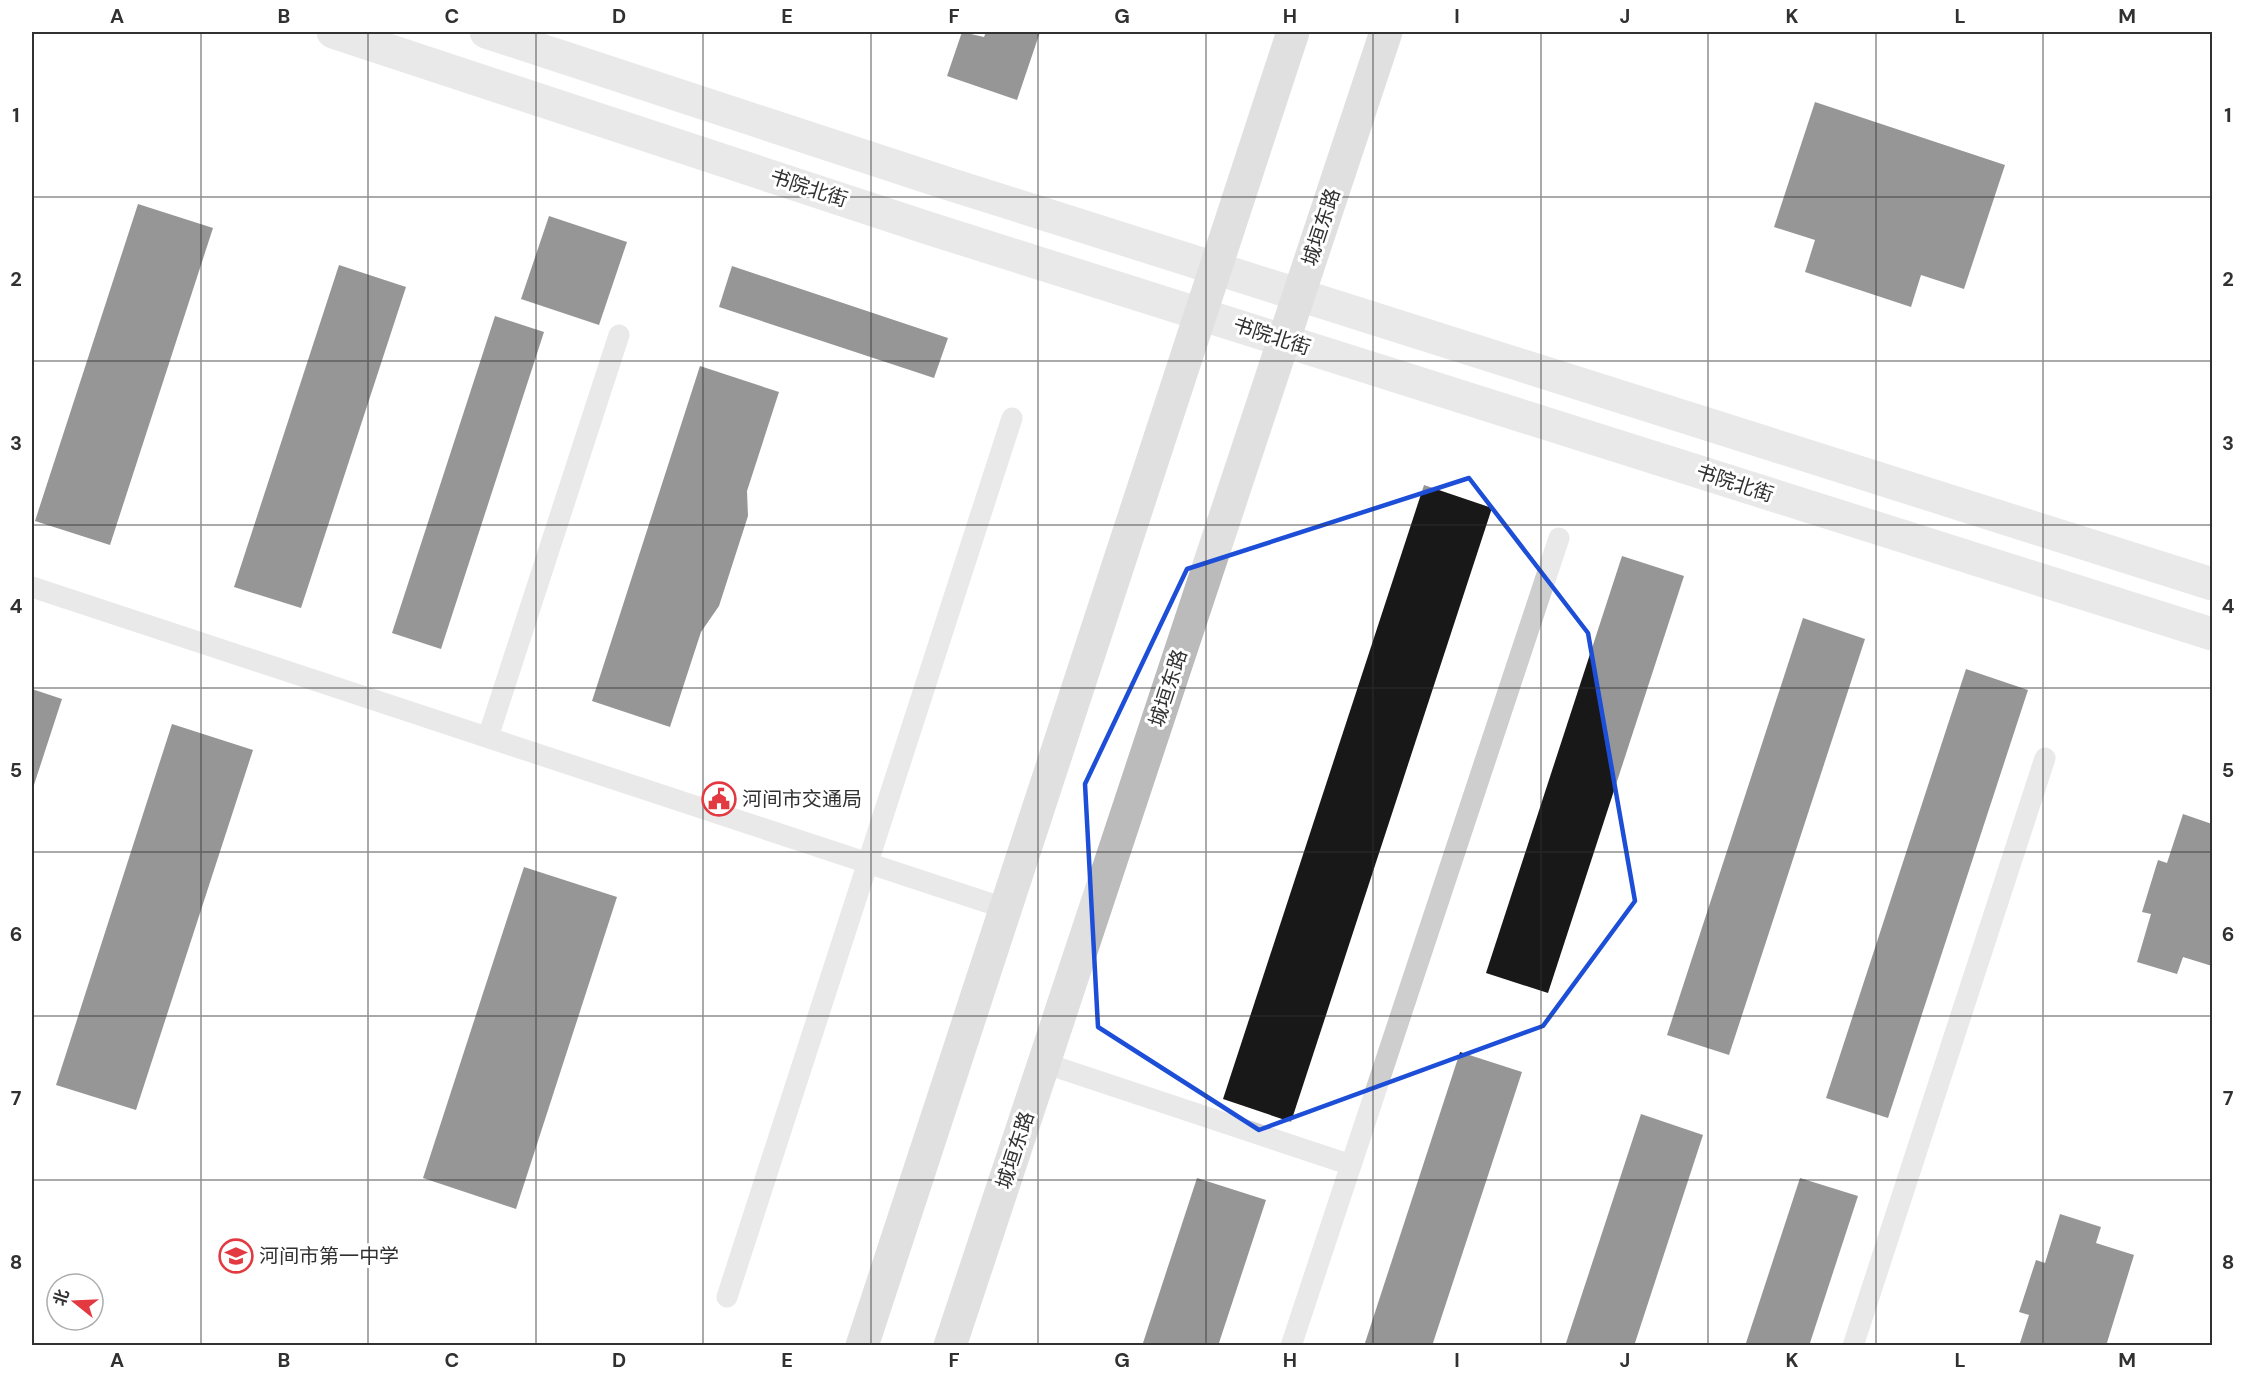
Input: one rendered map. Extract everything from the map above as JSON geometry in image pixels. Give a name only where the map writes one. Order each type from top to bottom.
[{"type":"main road","points":[[862,1346],[1293,32]]},
{"type":"main road","name":"城垣东路","points":[[950,1346],[1386,32]]},
{"type":"street","name":"书院北街","points":[[333,32],[931,229],[2212,634]]},
{"type":"street","points":[[486,32],[946,183],[2212,584]]},
{"type":"lane","points":[[488,737],[619,335]]},
{"type":"lane","points":[[727,1297],[1012,418]]},
{"type":"lane","points":[[1291,1346],[1559,538]]},
{"type":"lane","points":[[32,587],[1004,908]]},
{"type":"lane","points":[[1853,1346],[2045,758]]},
{"type":"lane","points":[[1044,1063],[1351,1165]]},
{"type":"highlighted area","points":[[1469,478],[1588,633],[1635,901],[1543,1026],[1259,1130],[1098,1027],[1085,784],[1187,569]]},
{"type":"building","points":[[962,32],[984,37],[986,32],[1040,32],[1017,100],[947,76]]},
{"type":"building","points":[[1815,102],[2005,165],[1964,289],[1921,275],[1911,307],[1805,272],[1815,240],[1774,227]]},
{"type":"building","points":[[138,204],[213,228],[110,545],[35,521]]},
{"type":"building","points":[[549,216],[627,242],[599,325],[521,299]]},
{"type":"building","points":[[339,265],[406,287],[301,608],[234,587]]},
{"type":"building","points":[[732,266],[948,338],[934,378],[719,307]]},
{"type":"building","points":[[495,316],[544,332],[441,649],[392,633]]},
{"type":"building","points":[[700,366],[779,392],[747,491],[748,516],[719,606],[701,632],[670,727],[592,701]]},
{"type":"building","points":[[1424,485],[1492,508],[1291,1122],[1223,1099]]},
{"type":"building","points":[[1622,556],[1684,576],[1548,993],[1486,973]]},
{"type":"building","points":[[1803,618],[1865,639],[1729,1055],[1667,1035]]},
{"type":"building","points":[[1966,669],[2028,690],[1888,1118],[1826,1098]]},
{"type":"building","points":[[32,689],[62,699],[32,791]]},
{"type":"building","points":[[172,724],[253,750],[136,1110],[56,1085]]},
{"type":"building","points":[[2183,814],[2212,824],[2212,966],[2183,957],[2177,974],[2137,962],[2151,914],[2142,912],[2158,860],[2167,863]]},
{"type":"building","points":[[524,867],[617,897],[516,1209],[423,1178]]},
{"type":"building","points":[[1460,1052],[1522,1072],[1432,1346],[1364,1346]]},
{"type":"building","points":[[1641,1114],[1703,1135],[1634,1346],[1565,1346]]},
{"type":"building","points":[[1197,1178],[1266,1200],[1218,1346],[1142,1346]]},
{"type":"building","points":[[1800,1178],[1858,1196],[1809,1346],[1745,1346]]},
{"type":"building","points":[[2060,1214],[2101,1227],[2096,1243],[2134,1255],[2106,1346],[2019,1346],[2029,1315],[2019,1312],[2036,1260],[2045,1263]]},
{"type":"place","name":"河间市交通局","points":[[719,799]]},
{"type":"place","name":"河间市第一中学","points":[[236,1256]]}]
